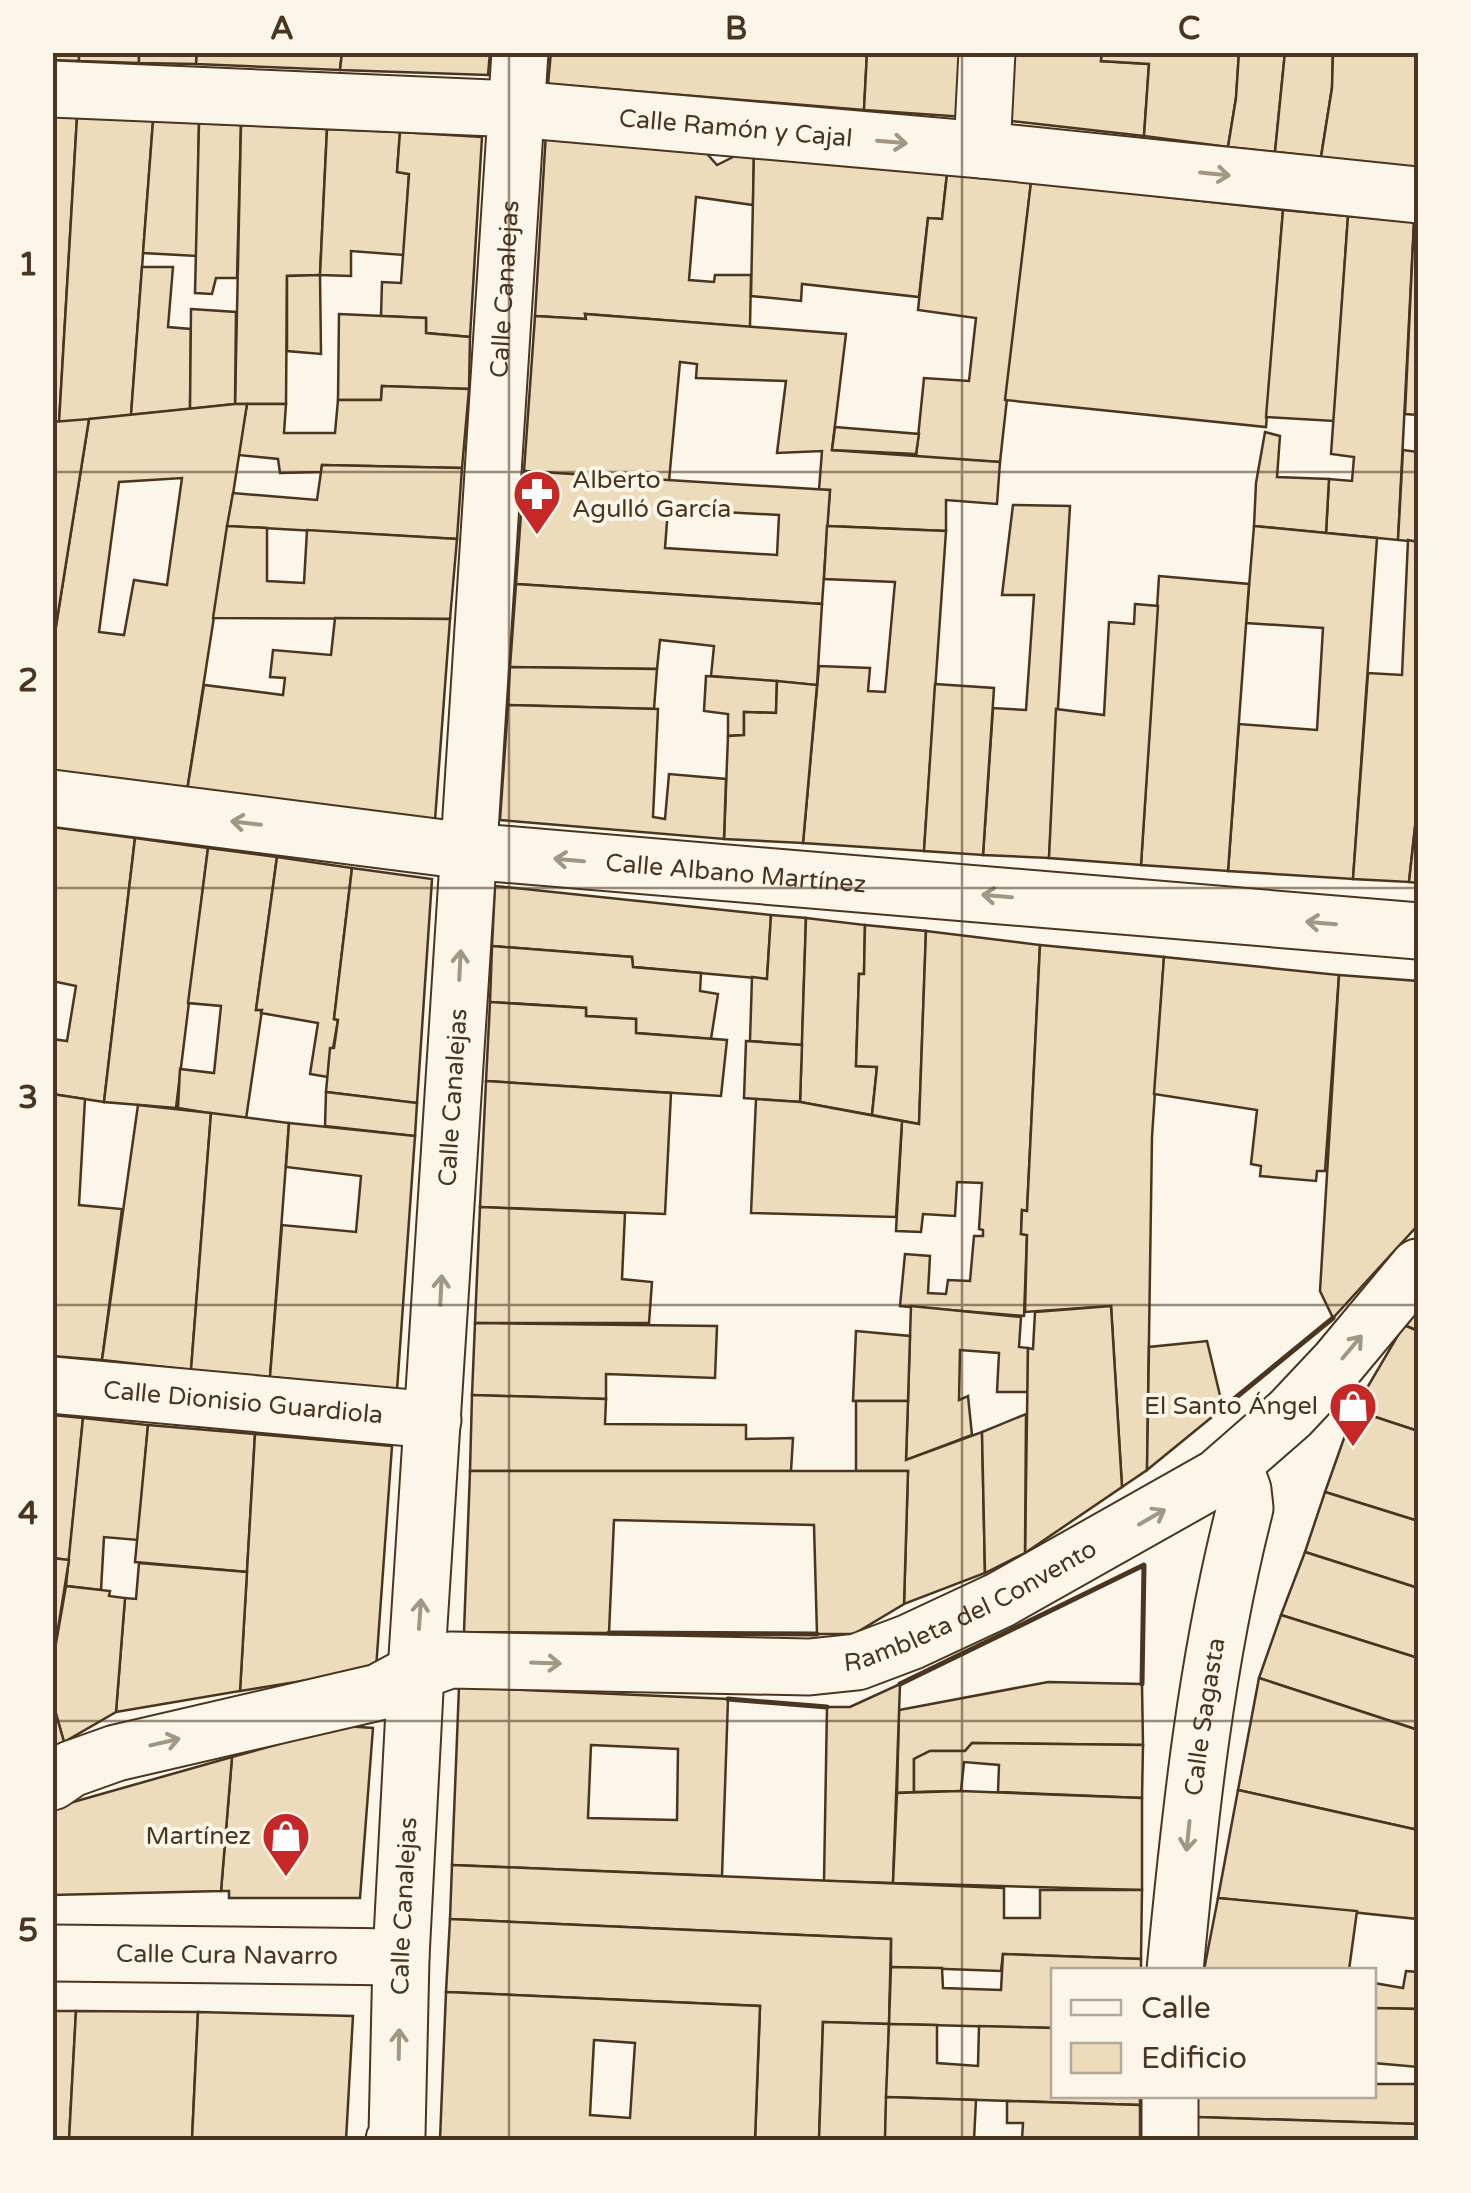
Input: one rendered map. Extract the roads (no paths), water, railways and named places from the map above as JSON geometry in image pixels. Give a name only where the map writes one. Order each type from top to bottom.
[{"type":"street","name":"Calle Canalejas","points":[[394,2140],[416,1672],[520,52]]},
{"type":"street","points":[[982,150],[987,52]]},
{"type":"street","name":"Calle Ramón y Cajal","points":[[52,88],[516,109],[982,150],[1418,195]]},
{"type":"street","name":"Calle Albano Martínez","points":[[52,798],[467,852],[1418,931]]},
{"type":"street","name":"Rambleta del Convento","points":[[52,1782],[116,1753],[379,1692],[416,1672],[450,1660],[756,1669],[857,1662],[1000,1600],[1147,1520],[1234,1466],[1338,1363],[1418,1267]]},
{"type":"street","name":"Calle Dionisio Guardiola","points":[[52,1385],[434,1420]]},
{"type":"street","name":"Calle Sagasta","points":[[1175,1968],[1209,1671],[1245,1508],[1234,1466]]},
{"type":"street","name":"Calle Cura Navarro","points":[[52,1953],[402,1957]]},
{"type":"street","points":[[1170,2098],[1170,2140]]},
{"type":"place","name":"Alberto Agulló García","points":[[537,536]]},
{"type":"place","name":"El Santo Ángel","points":[[1353,1448]]},
{"type":"place","name":"Martínez","points":[[286,1878]]}]
